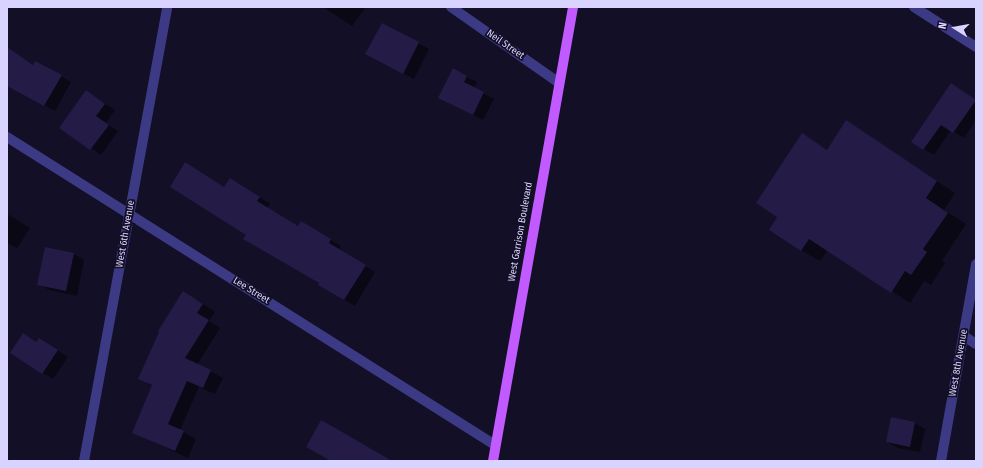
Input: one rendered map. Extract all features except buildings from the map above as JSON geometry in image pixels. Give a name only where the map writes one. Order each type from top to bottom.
[{"type":"main road","name":"West Garrison Boulevard","points":[[493,461],[573,7]]},
{"type":"street","name":"West 6th Avenue","points":[[84,461],[167,7]]},
{"type":"street","name":"Neil Street","points":[[451,7],[559,83]]},
{"type":"street","points":[[914,7],[976,47]]},
{"type":"street","name":"Lee Street","points":[[7,137],[495,445]]},
{"type":"street","name":"West 8th Avenue","points":[[941,461],[976,264]]},
{"type":"street","points":[[964,336],[976,344]]}]
